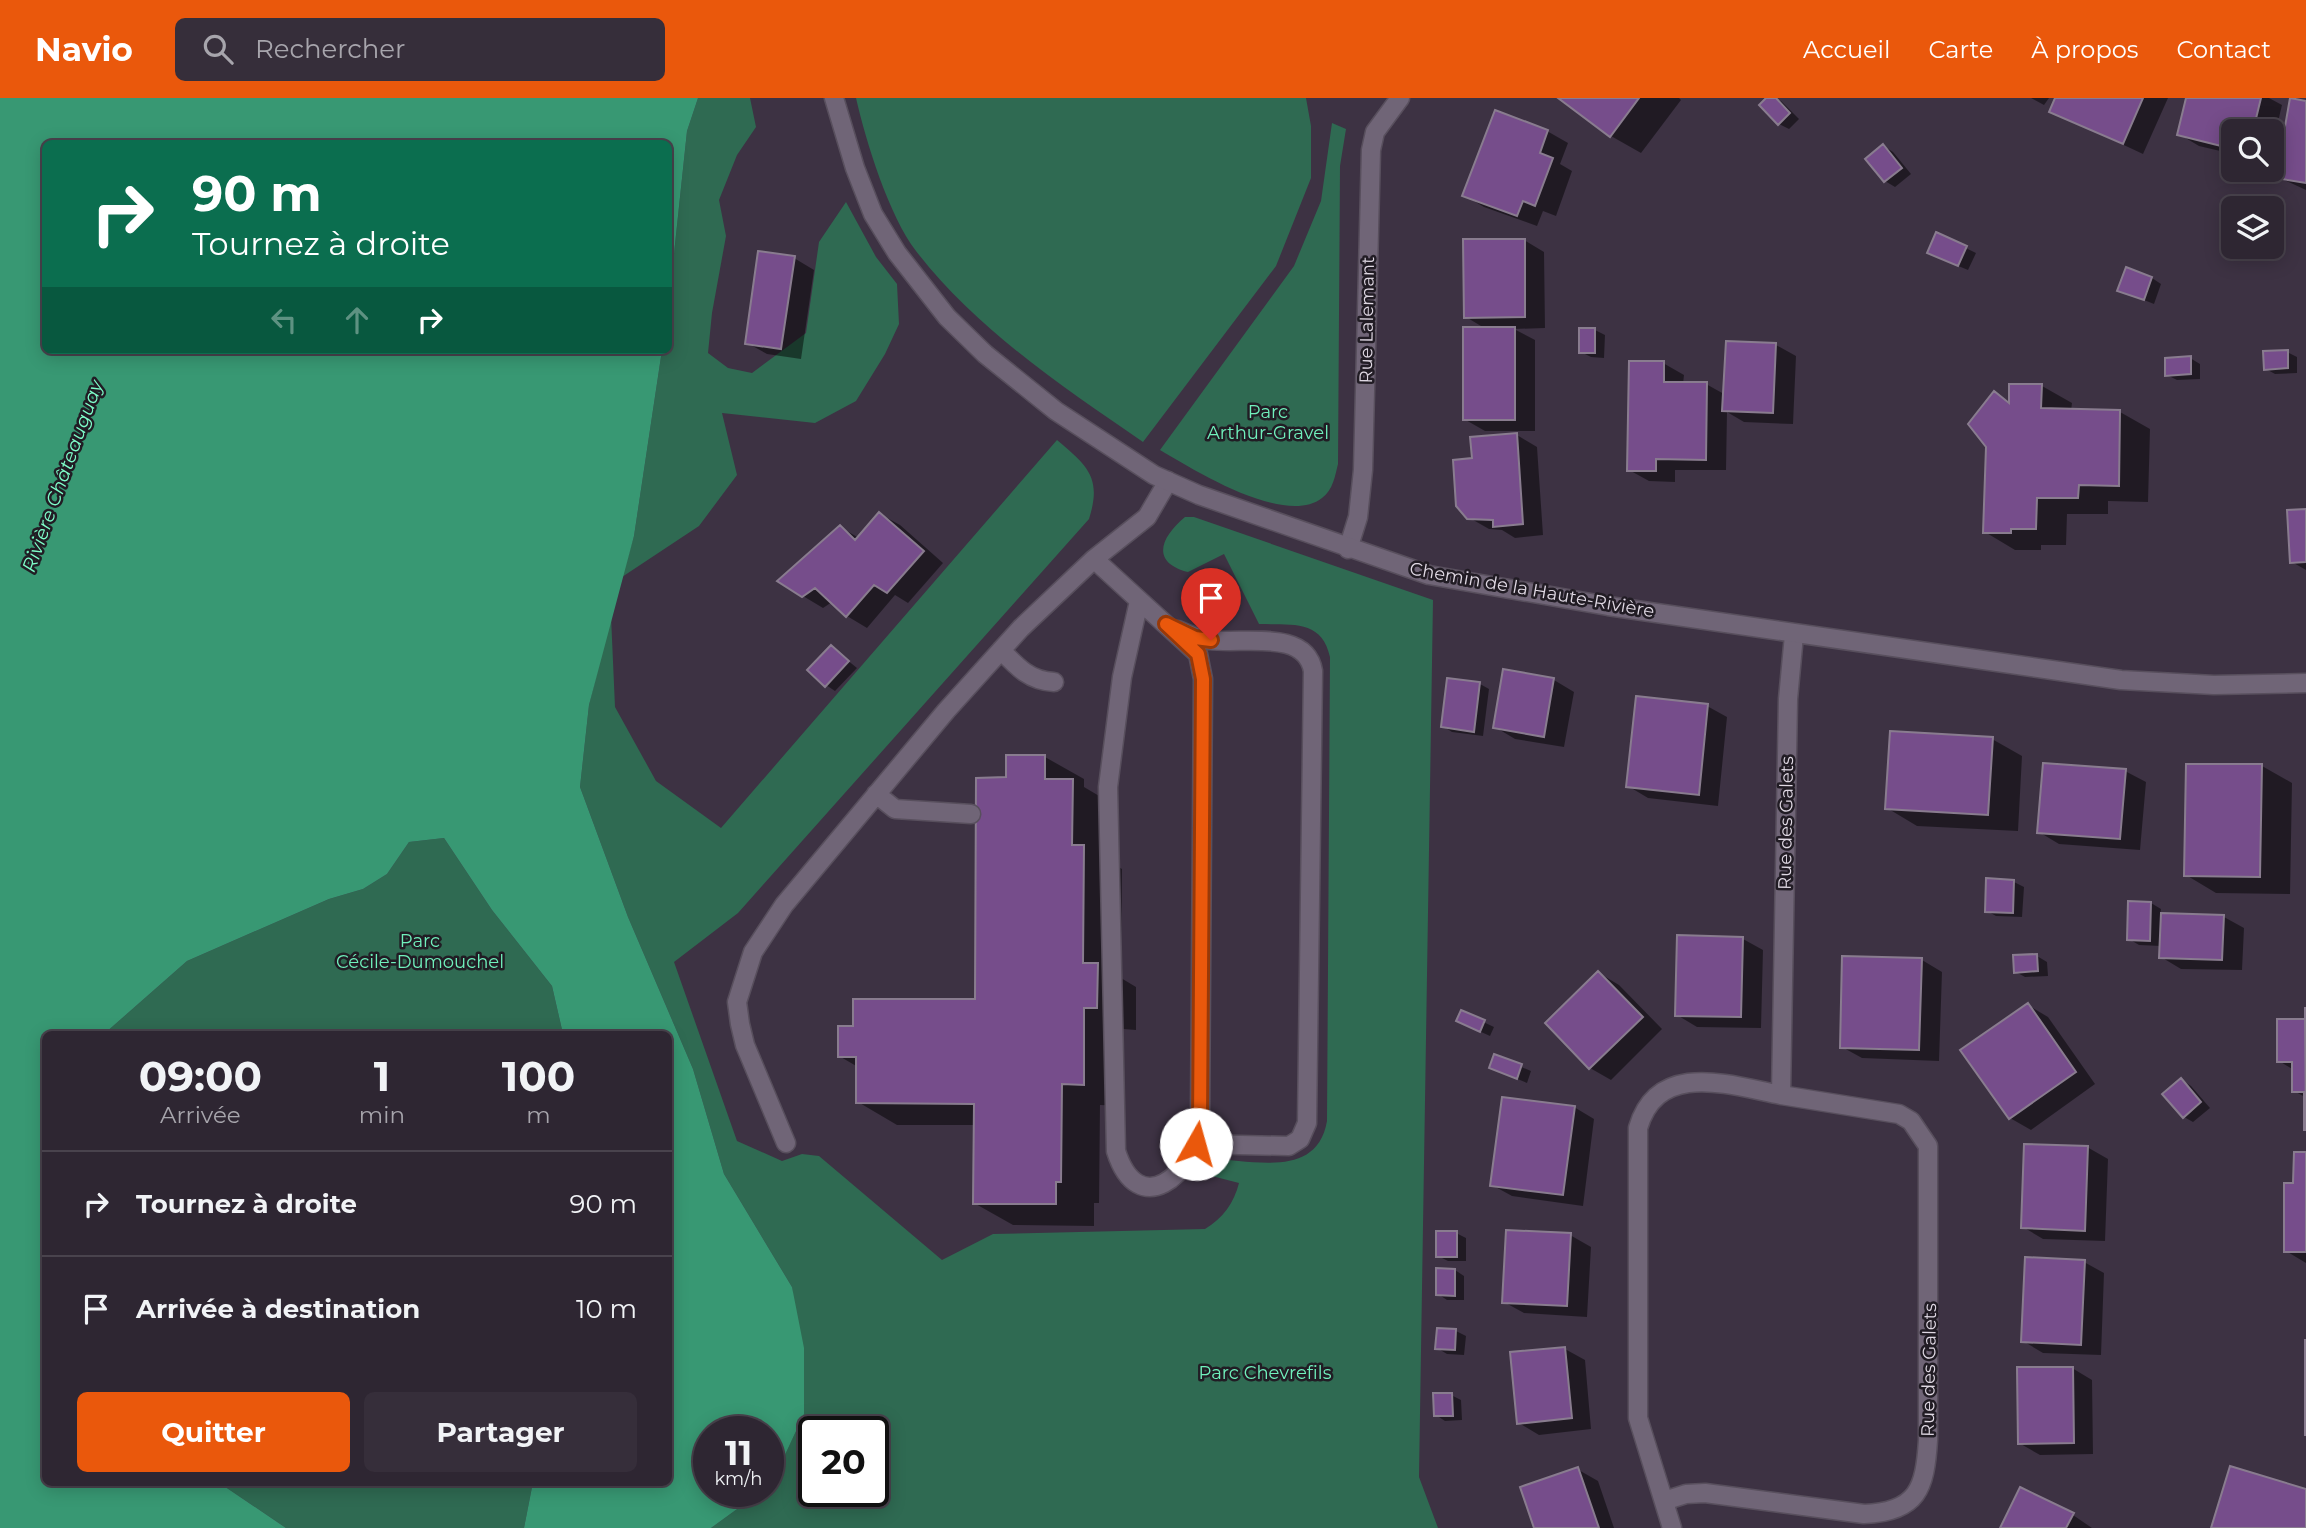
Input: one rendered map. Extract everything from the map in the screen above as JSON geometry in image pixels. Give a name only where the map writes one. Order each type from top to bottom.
[{"type":"street","name":"Chemin de la Haute-Rivière","points":[[834,98],[855,168],[873,214],[924,290],[985,354],[1039,398],[1112,450],[1168,481],[1348,549],[1429,575],[1794,635],[2121,680],[2214,685],[2306,683]]},
{"type":"street","name":"Rue Lalemant","points":[[1348,549],[1358,517],[1363,470],[1371,150],[1375,132],[1399,98]]},
{"type":"street","points":[[786,1143],[745,1045],[737,1002],[753,952],[765,932],[876,794],[1001,650],[1094,559],[1147,517],[1168,481]]},
{"type":"street","points":[[1094,559],[1198,654],[1203,679],[1200,1123],[1196,1144],[1185,1167],[1165,1184],[1152,1186],[1129,1177],[1121,1167],[1116,1151],[1108,787],[1122,677],[1139,601]]},
{"type":"street","points":[[1166,624],[1195,638],[1295,645],[1311,660],[1313,671],[1307,1123],[1300,1139],[1289,1146],[1196,1144]]},
{"type":"street","name":"Rue des Galets","points":[[1781,1095],[1788,699],[1794,635]]},
{"type":"street","points":[[1001,650],[1029,677],[1040,682],[1054,682]]},
{"type":"street","points":[[876,794],[895,809],[971,814]]},
{"type":"street","name":"Rue des Galets","points":[[1664,1501],[1686,1494],[1704,1493],[1864,1514],[1886,1513],[1911,1500],[1923,1482],[1928,1440],[1928,1146],[1911,1121],[1899,1115],[1727,1085],[1680,1084],[1657,1094],[1644,1108],[1638,1128],[1637,1418],[1672,1528]]},
{"type":"green space","points":[[698,98],[750,98],[756,127],[737,155],[719,200],[726,236],[712,313],[708,353],[728,368],[752,373],[806,333],[819,242],[846,202],[876,257],[897,284],[899,324],[885,354],[856,401],[815,423],[722,413],[737,475],[699,526],[622,577],[634,536],[661,354],[672,354],[672,273],[687,131]]},
{"type":"green space","points":[[856,98],[1306,98],[1311,126],[1311,178],[1276,266],[1143,442],[1052,378],[993,331],[940,279],[916,251],[888,199],[872,157]]},
{"type":"green space","name":"Parc Arthur-Gravel","points":[[1332,123],[1346,129],[1340,166],[1338,464],[1335,478],[1326,495],[1306,505],[1286,506],[1263,501],[1216,482],[1160,450],[1294,266],[1321,201]]},
{"type":"green space","name":"Parc Chevrefils","points":[[1057,440],[1090,474],[1094,493],[1089,519],[738,913],[674,962],[737,1141],[782,1161],[802,1154],[819,1156],[942,1260],[993,1234],[1205,1229],[1227,1209],[1239,1183],[1208,1175],[1210,1159],[1264,1163],[1297,1159],[1311,1152],[1321,1139],[1327,1121],[1330,657],[1320,636],[1312,630],[1293,625],[1259,624],[1224,554],[1188,572],[1168,562],[1163,548],[1165,541],[1185,517],[1194,517],[1433,600],[1419,1477],[1438,1528],[711,1528],[740,1507],[784,1507],[784,1457],[798,1427],[798,1507],[889,1507],[889,1416],[803,1416],[792,1287],[724,1174],[693,1069],[628,917],[580,787],[589,705],[611,616],[615,707],[656,781],[721,828]]},
{"type":"green space","name":"Parc Cécile-Dumouchel","points":[[444,838],[492,910],[552,986],[562,1031],[107,1031],[187,961],[329,899],[363,889],[387,874],[409,842]]},
{"type":"green space","points":[[224,1486],[532,1486],[524,1528],[286,1528]]},
{"type":"water","name":"Rivière Châteauguay","points":[[0,98],[698,98],[687,131],[672,273],[672,140],[42,140],[42,354],[661,354],[634,536],[589,705],[580,787],[628,917],[693,1069],[724,1174],[792,1287],[804,1348],[804,1414],[798,1416],[798,1427],[784,1457],[784,1416],[693,1416],[693,1507],[740,1507],[711,1528],[524,1528],[532,1486],[672,1486],[672,1031],[562,1031],[552,986],[492,910],[444,838],[409,842],[387,874],[363,889],[329,899],[187,961],[107,1031],[42,1031],[42,1486],[224,1486],[286,1528],[0,1528]]},
{"type":"building","points":[[1558,98],[1639,98],[1610,137]]},
{"type":"building","points":[[1766,98],[1776,98],[1790,113],[1778,125],[1759,105]]},
{"type":"building","points":[[2055,98],[2143,98],[2123,144],[2049,112]]},
{"type":"building","points":[[2186,98],[2261,98],[2256,119],[2221,119],[2221,146],[2177,135]]},
{"type":"building","points":[[2290,98],[2306,101],[2306,183],[2284,179],[2284,132]]},
{"type":"building","points":[[1495,110],[1548,130],[1540,153],[1553,158],[1535,206],[1523,201],[1517,216],[1462,196]]},
{"type":"building","points":[[1883,144],[1902,168],[1884,182],[1865,159]]},
{"type":"building","points":[[1936,232],[1967,246],[1958,266],[1927,253]]},
{"type":"building","points":[[1463,239],[1525,239],[1525,317],[1464,318]]},
{"type":"building","points":[[758,251],[795,256],[781,349],[745,344]]},
{"type":"building","points":[[2126,267],[2152,277],[2144,300],[2117,291]]},
{"type":"building","points":[[1463,327],[1515,327],[1515,420],[1463,420]]},
{"type":"building","points":[[1579,328],[1595,328],[1595,353],[1579,353]]},
{"type":"building","points":[[1726,341],[1776,343],[1773,413],[1722,411]]},
{"type":"building","points":[[2288,350],[2288,368],[2264,370],[2263,351]]},
{"type":"building","points":[[2191,356],[2191,374],[2165,376],[2165,358]]},
{"type":"building","points":[[1629,361],[1664,361],[1664,382],[1707,382],[1706,460],[1656,459],[1656,471],[1627,471]]},
{"type":"building","points":[[2009,384],[2042,384],[2041,408],[2120,410],[2119,486],[2079,485],[2078,498],[2037,498],[2036,529],[2011,529],[2011,533],[1983,533],[1986,447],[1968,424],[1994,391],[2009,403]]},
{"type":"building","points":[[1517,433],[1523,524],[1493,527],[1493,520],[1467,519],[1456,506],[1453,460],[1472,458],[1470,437]]},
{"type":"building","points":[[2306,509],[2306,562],[2290,563],[2287,510]]},
{"type":"building","points":[[879,512],[924,551],[887,593],[874,585],[846,617],[815,588],[802,597],[777,581],[840,525],[855,540]]},
{"type":"building","points":[[831,645],[849,661],[825,687],[807,670]]},
{"type":"building","points":[[1503,669],[1554,678],[1544,737],[1493,728]]},
{"type":"building","points":[[1447,678],[1480,682],[1474,732],[1441,727]]},
{"type":"building","points":[[1636,696],[1708,704],[1699,795],[1626,787]]},
{"type":"building","points":[[1890,731],[1993,737],[1988,815],[1885,809]]},
{"type":"building","points":[[1006,755],[1045,755],[1045,779],[1073,779],[1072,845],[1084,845],[1083,963],[1098,963],[1097,1008],[1084,1008],[1084,1085],[1062,1084],[1061,1182],[1056,1182],[1056,1204],[973,1204],[974,1104],[856,1103],[856,1057],[838,1057],[838,1026],[853,1026],[853,999],[975,999],[976,778],[1006,777]]},
{"type":"building","points":[[2043,763],[2126,769],[2120,839],[2037,833]]},
{"type":"building","points":[[2186,764],[2262,764],[2260,877],[2184,876]]},
{"type":"building","points":[[1986,878],[2014,880],[2013,913],[1985,912]]},
{"type":"building","points":[[2128,901],[2151,902],[2150,941],[2127,940]]},
{"type":"building","points":[[2161,913],[2224,915],[2222,960],[2159,958]]},
{"type":"building","points":[[1677,935],[1743,937],[1741,1017],[1675,1016]]},
{"type":"building","points":[[2037,954],[2038,971],[2014,973],[2013,955]]},
{"type":"building","points":[[1842,956],[1922,958],[1919,1050],[1840,1048]]},
{"type":"building","points":[[1598,971],[1643,1017],[1589,1069],[1545,1023]]},
{"type":"building","points":[[2028,1003],[2076,1072],[2009,1119],[1960,1050]]},
{"type":"building","points":[[2305,1007],[2306,1130],[2304,1130],[2304,1092],[2292,1092],[2292,1062],[2277,1062],[2277,1019],[2305,1019]]},
{"type":"building","points":[[1461,1010],[1485,1020],[1480,1032],[1456,1021]]},
{"type":"building","points":[[1494,1054],[1522,1064],[1517,1079],[1489,1068]]},
{"type":"building","points":[[2181,1078],[2201,1102],[2183,1118],[2162,1094]]},
{"type":"building","points":[[1502,1097],[1575,1106],[1563,1195],[1490,1186]]},
{"type":"building","points":[[2024,1144],[2088,1146],[2085,1231],[2021,1228]]},
{"type":"building","points":[[2294,1152],[2306,1152],[2306,1252],[2284,1252],[2284,1183],[2293,1183]]},
{"type":"building","points":[[1506,1230],[1571,1233],[1567,1306],[1502,1303]]},
{"type":"building","points":[[1436,1231],[1457,1231],[1457,1257],[1436,1257]]},
{"type":"building","points":[[2025,1257],[2085,1260],[2081,1345],[2021,1342]]},
{"type":"building","points":[[1436,1268],[1455,1269],[1455,1296],[1436,1295]]},
{"type":"building","points":[[1437,1328],[1456,1329],[1455,1350],[1435,1349]]},
{"type":"building","points":[[2306,1340],[2306,1435],[2305,1435]]},
{"type":"building","points":[[1565,1347],[1572,1418],[1517,1424],[1510,1352]]},
{"type":"building","points":[[2017,1367],[2073,1367],[2074,1443],[2018,1444]]},
{"type":"building","points":[[1433,1393],[1452,1393],[1453,1416],[1434,1416]]},
{"type":"building","points":[[2230,1466],[2306,1489],[2306,1528],[2211,1528]]},
{"type":"building","points":[[1578,1467],[1599,1528],[1534,1528],[1520,1487]]},
{"type":"building","points":[[2020,1487],[2074,1513],[2066,1528],[2000,1528]]},
{"type":"route","points":[[1196,1144],[1200,1123],[1203,679],[1198,654],[1166,624],[1195,638],[1211,640]]}]
